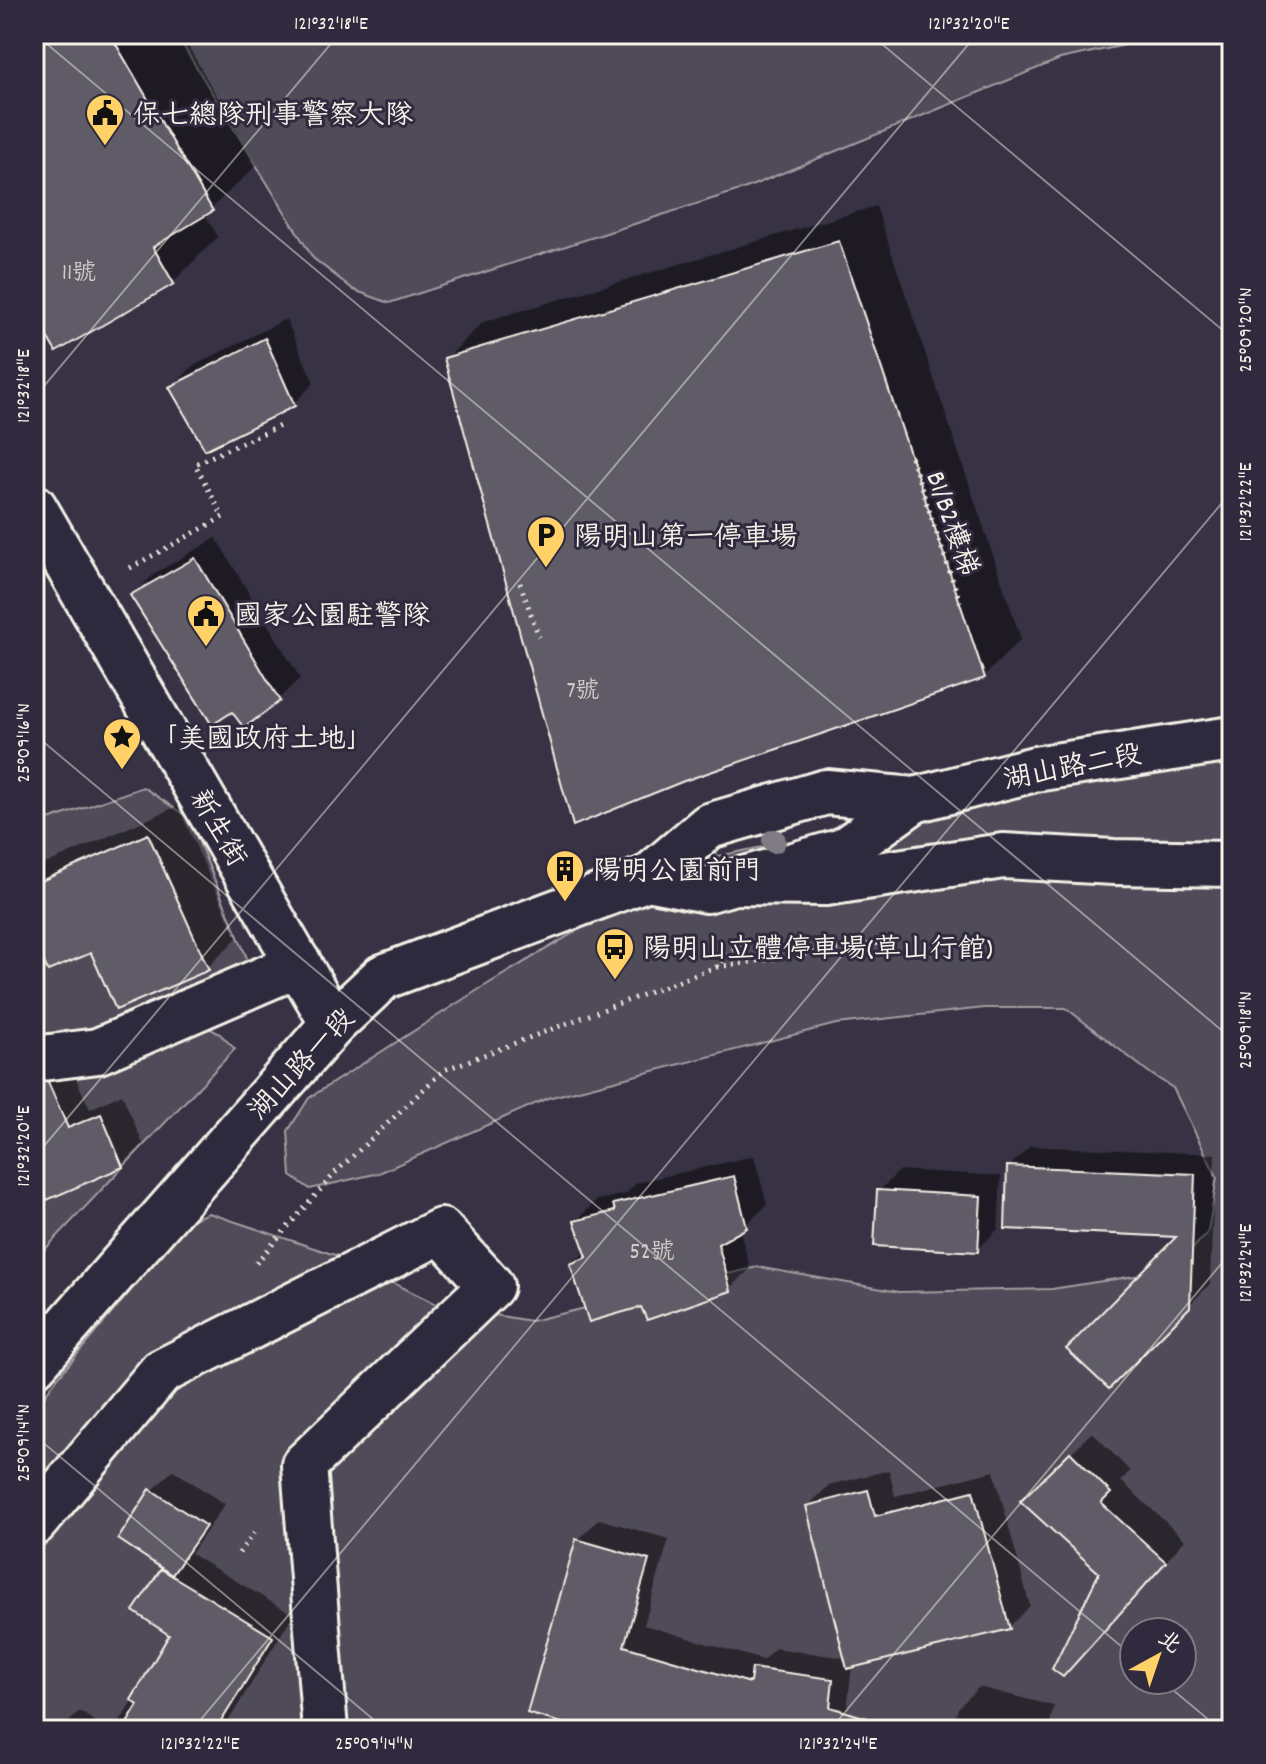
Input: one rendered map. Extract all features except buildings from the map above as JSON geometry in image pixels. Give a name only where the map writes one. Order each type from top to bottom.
[{"type":"street","name":"新生街","points":[[34,507],[333,1024]]},
{"type":"street","name":"湖山路二段","points":[[648,878],[709,826],[826,792],[914,800],[1035,769],[1232,739]]},
{"type":"street","name":"湖山路二段","points":[[648,878],[706,890],[843,851],[914,800]]},
{"type":"street","points":[[733,882],[826,883],[1003,856],[1232,864]]},
{"type":"street","name":"湖山路一段","points":[[34,1364],[333,1024],[383,977],[648,878]]},
{"type":"street","points":[[34,1059],[98,1051],[299,964]]},
{"type":"street","points":[[34,1523],[161,1372],[441,1231],[491,1286],[304,1465],[325,1730]]},
{"type":"path","points":[[84,594],[223,517],[195,464],[282,425]]},
{"type":"path","name":"B1/B2樓梯","points":[[911,457],[960,602]]},
{"type":"path","points":[[520,583],[539,637]]},
{"type":"path","points":[[716,967],[752,931],[733,882]]},
{"type":"path","points":[[254,1266],[336,1172],[444,1070],[716,967],[886,942]]},
{"type":"shaded area","points":[[176,34],[1176,34],[1060,59],[746,188],[389,303],[354,290],[313,258]]},
{"type":"shaded area","points":[[1232,761],[1232,1730],[34,1730],[34,1410],[190,1220],[209,1213],[341,1257],[440,1306],[531,1321],[757,1267],[899,1292],[1052,1289],[1173,1270],[1208,1232],[1217,1177],[1173,1088],[1066,1008],[985,1008],[836,1024],[548,1098],[379,1173],[310,1189],[291,1176],[288,1131],[309,1098],[481,988],[694,861],[1095,779]]},
{"type":"shaded area","points":[[143,787],[189,818],[249,963],[104,1036],[34,1049],[34,825]]},
{"type":"shaded area","points":[[200,1023],[220,1034],[235,1049],[34,1261],[34,1071]]},
{"type":"place","name":"保七總隊刑事警察大隊","points":[[105,147]]},
{"type":"place","name":"陽明山第一停車場","points":[[546,569]]},
{"type":"place","name":"國家公園駐警隊","points":[[206,648]]},
{"type":"place","name":"「美國政府土地」","points":[[122,771]]},
{"type":"place","name":"陽明公園前門","points":[[565,903]]},
{"type":"place","name":"陽明山立體停車場(草山行館)","points":[[615,981]]}]
